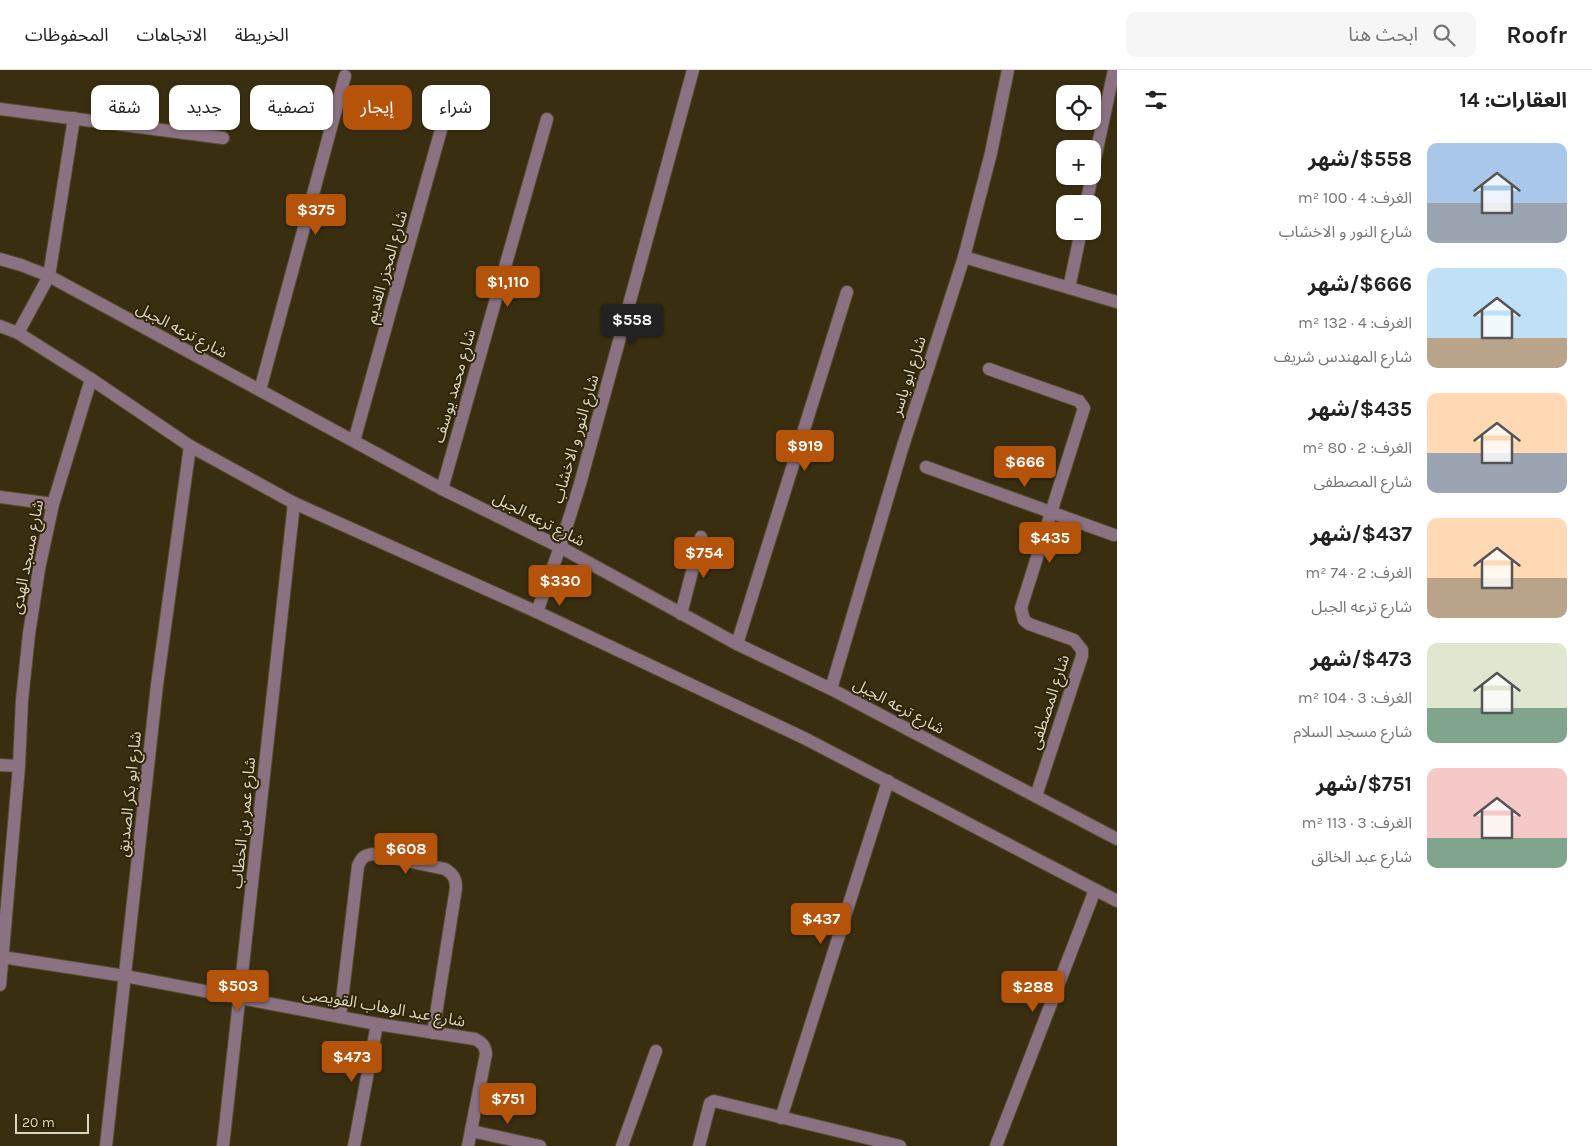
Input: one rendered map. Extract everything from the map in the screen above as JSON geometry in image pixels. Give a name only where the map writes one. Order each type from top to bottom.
[{"type":"street","name":"شارع النور و الاخشاب","points":[[537,612],[560,547],[592,443],[693,70]]},
{"type":"street","name":"شارع ابو ياسر","points":[[831,689],[902,449],[964,257],[991,153],[1008,70]]},
{"type":"street","points":[[1099,140],[1114,70]]},
{"type":"street","points":[[260,390],[345,76]]},
{"type":"street","points":[[0,109],[223,138]]},
{"type":"street","points":[[18,333],[49,276],[74,118]]},
{"type":"street","name":"شارع محمد يوسف","points":[[442,489],[546,119]]},
{"type":"street","name":"شارع المجزر القديم","points":[[354,441],[441,130]]},
{"type":"street","points":[[1069,288],[1079,240]]},
{"type":"street","points":[[964,257],[1117,302]]},
{"type":"street","name":"شارع ترعه الجبل","points":[[0,259],[49,276],[442,489],[560,547],[737,644],[831,689],[1117,839]]},
{"type":"street","points":[[737,644],[847,292]]},
{"type":"street","points":[[0,326],[18,333],[91,379],[190,446],[294,503],[537,612],[795,734],[1117,901]]},
{"type":"street","name":"شارع المصطفى","points":[[989,368],[1079,401],[1084,408],[1021,608],[1024,620],[1029,624],[1074,640],[1082,650],[1082,656],[1036,796]]},
{"type":"street","name":"شارع مسجد الهدى","points":[[0,985],[4,886],[14,826],[22,700],[29,634],[39,569],[53,504],[91,379]]},
{"type":"street","name":"شارع ابو بكر الصديق","points":[[106,1146],[157,685],[190,446]]},
{"type":"street","points":[[926,467],[1114,535]]},
{"type":"street","points":[[0,497],[53,504]]},
{"type":"street","name":"شارع عمر بن الخطاب","points":[[223,1146],[294,503]]},
{"type":"street","points":[[681,614],[701,537]]},
{"type":"street","points":[[0,766],[19,766]]},
{"type":"street","points":[[781,1118],[888,781]]},
{"type":"street","points":[[0,826],[14,826]]},
{"type":"street","points":[[340,1017],[358,866],[366,855],[373,854],[444,869],[454,876],[456,888],[433,1033]]},
{"type":"street","points":[[996,1146],[1095,890]]},
{"type":"street","name":"شارع عبد الوهاب القويصى","points":[[2,957],[125,976],[376,1024],[475,1039],[481,1042],[486,1054],[471,1131]]},
{"type":"street","points":[[354,1146],[376,1024]]},
{"type":"street","points":[[622,1146],[656,1050]]},
{"type":"street","points":[[699,1146],[712,1102],[900,1146]]},
{"type":"street","points":[[468,1146],[471,1131],[540,1146]]}]
